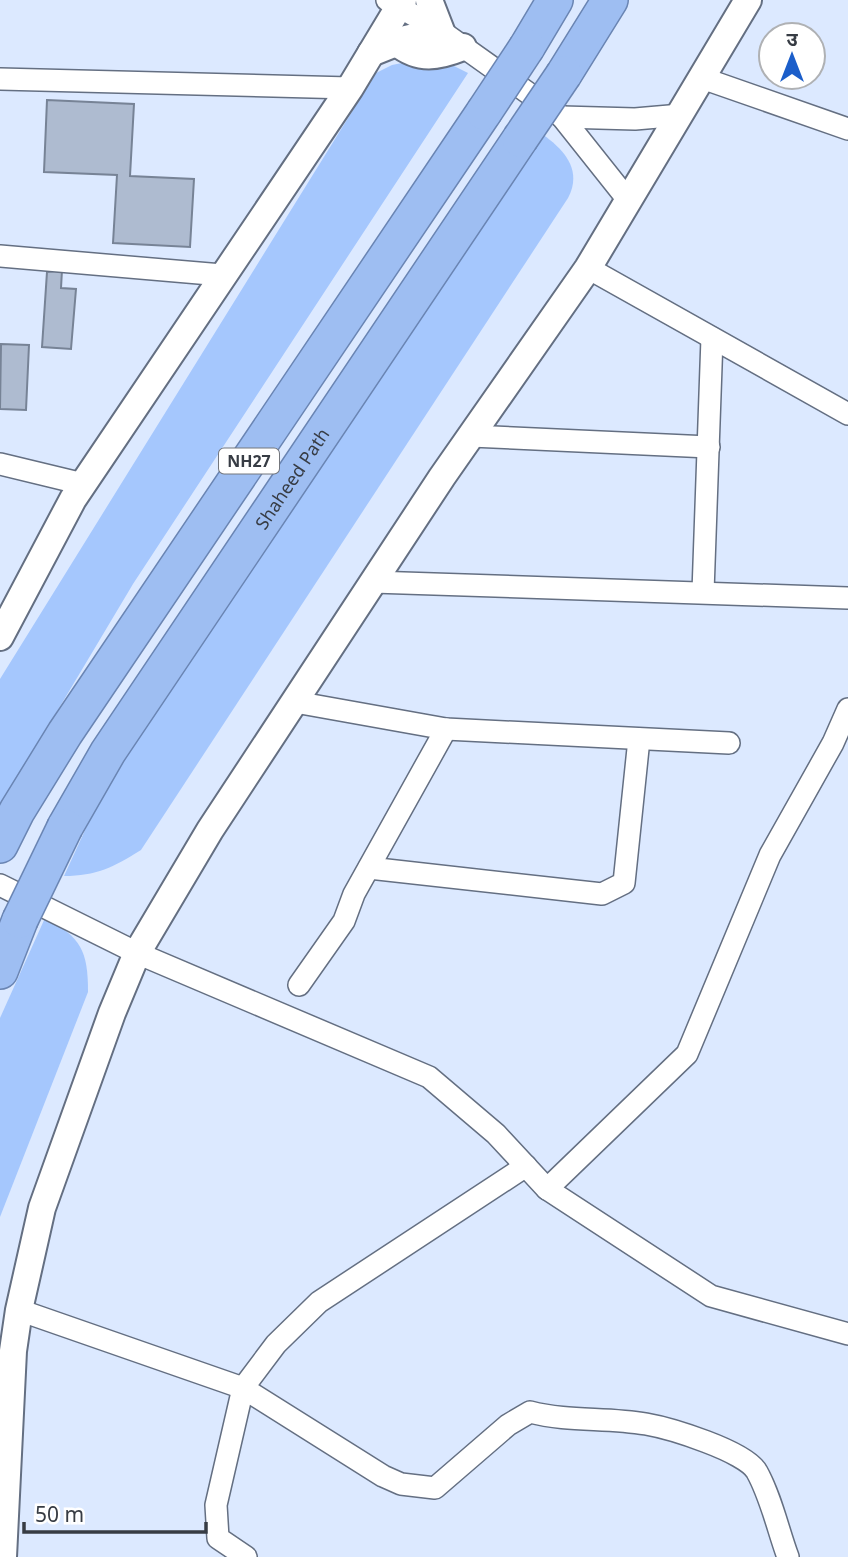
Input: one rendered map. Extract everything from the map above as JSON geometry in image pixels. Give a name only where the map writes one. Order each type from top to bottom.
[{"type":"highway","name":"NH27","points":[[0,845],[17,811],[65,733],[484,112],[555,0]]},
{"type":"highway","name":"Shaheed Path","points":[[0,971],[20,920],[65,827],[108,752],[564,74],[610,0]]},
{"type":"street","points":[[429,0],[441,31]]},
{"type":"street","points":[[3,1557],[13,1351],[19,1310],[42,1208],[112,1013],[137,953],[209,830],[471,436],[588,268],[748,0]]},
{"type":"street","points":[[0,636],[83,484],[350,88],[396,3],[441,31],[562,117],[628,200]]},
{"type":"street","points":[[371,53],[441,31]]},
{"type":"street","points":[[397,43],[415,55],[428,57],[463,47]]},
{"type":"street","points":[[702,78],[848,129]]},
{"type":"street","points":[[0,79],[350,88]]},
{"type":"street","points":[[562,117],[635,119],[681,115]]},
{"type":"street","points":[[0,256],[222,275]]},
{"type":"street","points":[[588,268],[848,414]]},
{"type":"street","points":[[704,592],[712,338]]},
{"type":"street","points":[[471,436],[709,447]]},
{"type":"street","points":[[0,464],[83,484]]},
{"type":"street","points":[[373,582],[848,598]]},
{"type":"street","points":[[295,702],[446,729],[729,743]]},
{"type":"street","points":[[547,1189],[687,1054],[770,855],[841,747],[848,709]]},
{"type":"street","points":[[299,985],[344,920],[369,868],[446,729]]},
{"type":"street","points":[[369,868],[603,894],[624,883],[639,739]]},
{"type":"street","points":[[0,885],[137,953],[429,1077],[496,1133],[547,1189],[711,1296],[848,1334]]},
{"type":"street","points":[[246,1557],[218,1538],[216,1505],[243,1388],[276,1344],[319,1301],[526,1166]]},
{"type":"street","points":[[19,1310],[243,1388],[383,1476],[401,1484],[435,1488],[508,1425],[530,1412],[564,1420],[592,1418],[648,1424],[729,1451],[756,1469],[788,1557]]},
{"type":"shaded area","points":[[412,61],[452,65],[468,73],[133,584],[0,807],[0,679],[376,73],[392,65]]},
{"type":"shaded area","points":[[536,130],[554,143],[567,159],[573,177],[568,198],[141,850],[104,869],[64,876],[92,815],[138,733]]},
{"type":"shaded area","points":[[45,918],[67,932],[80,947],[86,966],[88,992],[0,1217],[0,1018]]},
{"type":"building","points":[[47,100],[134,104],[130,176],[194,179],[190,247],[113,243],[117,175],[44,172]]},
{"type":"building","points":[[62,270],[61,288],[76,289],[71,349],[42,347],[47,272]]},
{"type":"building","points":[[1,344],[29,345],[26,410],[0,409]]}]
